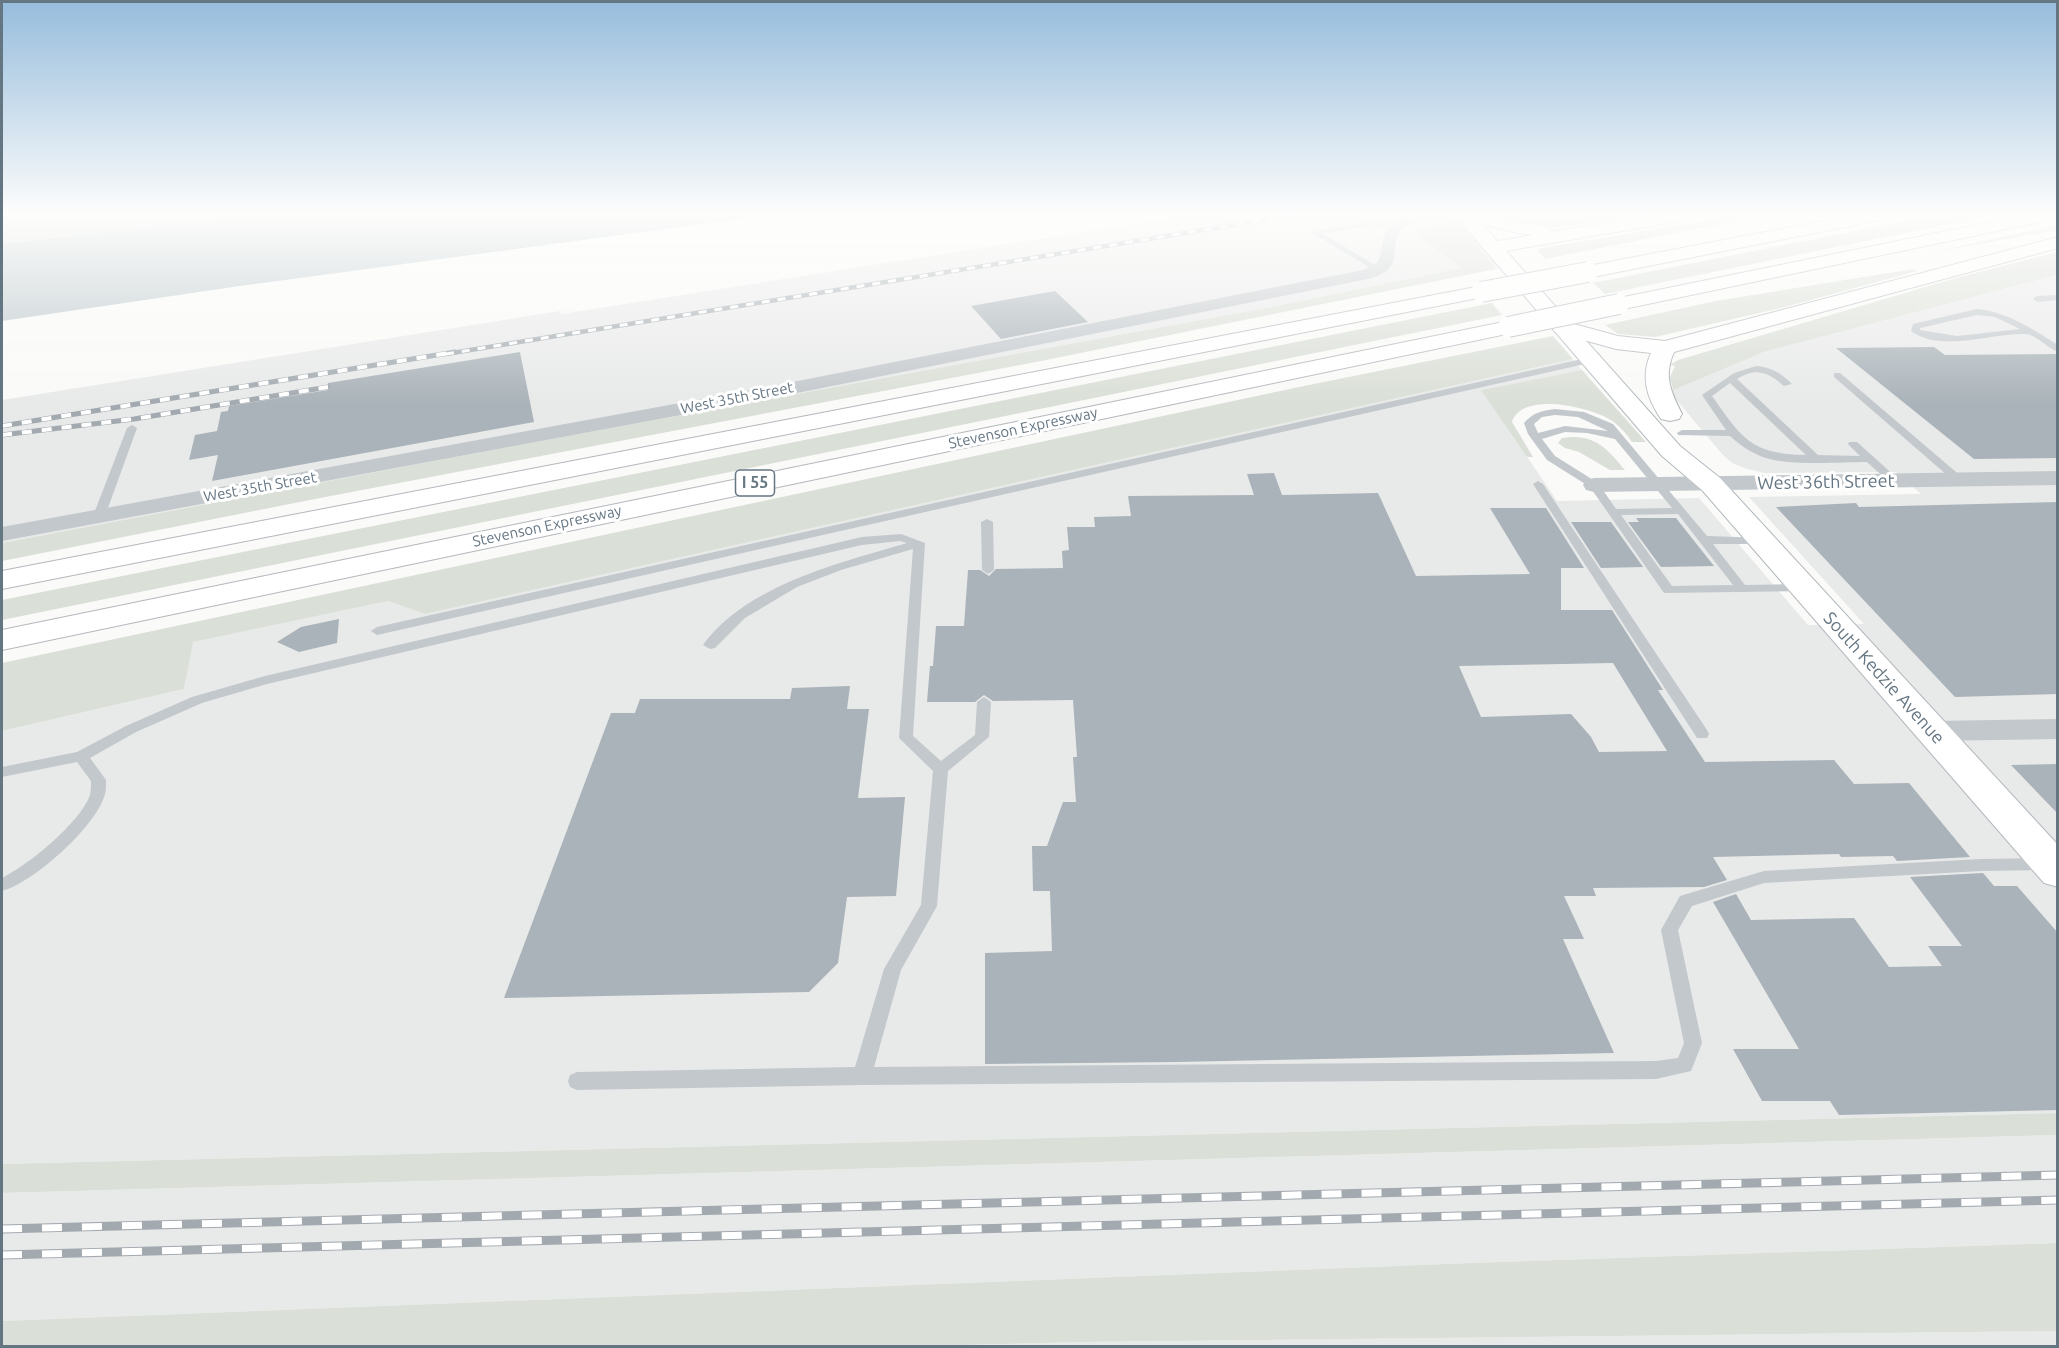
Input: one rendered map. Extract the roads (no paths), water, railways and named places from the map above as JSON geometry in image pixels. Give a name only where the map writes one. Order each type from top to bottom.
[{"type":"main road","points":[[2,580],[1147,358],[1511,279]]},
{"type":"main road","name":"South Kedzie Avenue","points":[[1527,279],[1563,327],[1627,368],[1676,423],[1712,484]]},
{"type":"main road","name":"South Kedzie Avenue","points":[[1532,279],[1595,349],[1671,451],[1712,484],[2054,868]]},
{"type":"main road","name":"Stevenson Expressway","points":[[2,640],[1740,279]]},
{"type":"main road","points":[[1628,302],[1704,296],[1812,279]]},
{"type":"main road","points":[[1595,349],[1665,348],[1916,279]]},
{"type":"main road","points":[[1665,348],[1656,366],[1656,385],[1676,423]]},
{"type":"street","name":"West 35th Street","points":[[2,534],[762,393],[1346,279]]},
{"type":"street","name":"West 36th Street","points":[[1594,485],[2058,478]]},
{"type":"street","points":[[1932,730],[2058,729]]},
{"type":"lane","points":[[2037,299],[2058,297]]},
{"type":"lane","points":[[2028,331],[1948,340],[1932,338],[1915,331],[1916,326],[1976,312],[2007,318],[2058,349]]},
{"type":"lane","points":[[377,630],[1546,368],[1595,349]]},
{"type":"lane","points":[[1787,384],[1776,373],[1755,367],[1745,369],[1707,395],[1732,432],[1745,444],[1763,454],[1870,459]]},
{"type":"lane","points":[[1837,375],[1959,480]]},
{"type":"lane","points":[[1731,379],[1815,458]]},
{"type":"lane","points":[[1742,589],[1705,540],[1609,426],[1590,417],[1555,412],[1539,414],[1531,420],[1529,423],[1536,438],[1551,458],[1594,485],[1668,590],[1742,589],[1804,588]]},
{"type":"lane","points":[[1676,423],[1732,432]]},
{"type":"lane","points":[[99,516],[132,428]]},
{"type":"lane","points":[[1536,438],[1544,432],[1563,429],[1602,432],[1620,438]]},
{"type":"lane","points":[[1853,444],[1893,480]]},
{"type":"lane","points":[[1538,484],[1702,734]]},
{"type":"lane","points":[[1613,512],[1681,511]]},
{"type":"lane","points":[[987,522],[988,570]]},
{"type":"lane","points":[[2,772],[81,756],[131,729],[197,700],[265,680],[845,544],[891,537],[901,537],[919,543]]},
{"type":"lane","points":[[1705,540],[1761,540]]},
{"type":"lane","points":[[710,645],[741,615],[793,584],[837,567],[919,543]]},
{"type":"lane","points":[[919,543],[906,738],[941,769]]},
{"type":"lane","points":[[862,1076],[893,969],[929,906],[941,769],[982,737],[984,702]]},
{"type":"lane","points":[[2,885],[15,880],[52,851],[78,823],[98,796],[99,780],[81,756]]},
{"type":"lane","points":[[577,1081],[862,1076],[1656,1070],[1684,1065],[1693,1043],[1669,930],[1686,901],[1764,877],[1981,865],[2054,868]]},
{"type":"railway","points":[[446,354],[905,279]]},
{"type":"railway","points":[[2,426],[455,352]]},
{"type":"railway","points":[[2,435],[134,419],[328,387]]},
{"type":"railway","points":[[2,1229],[2058,1175]]},
{"type":"railway","points":[[2,1255],[2058,1200]]}]
